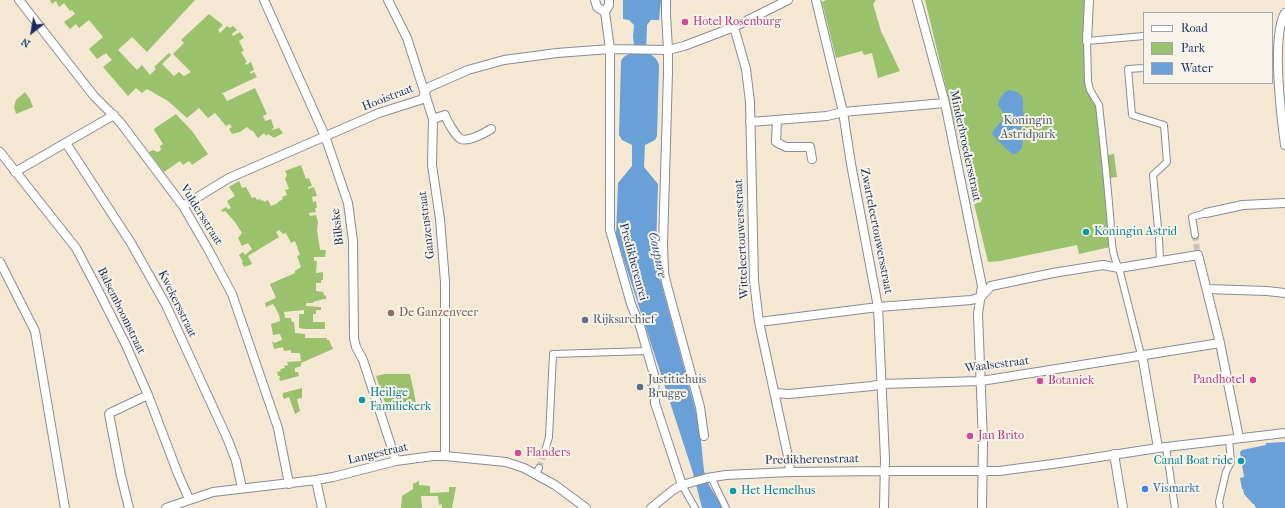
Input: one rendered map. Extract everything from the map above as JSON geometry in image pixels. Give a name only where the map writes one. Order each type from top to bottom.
[{"type":"street","name":"Vuldersstraat","points":[[18,0],[94,96],[120,122],[183,206],[208,249],[232,294],[278,428],[289,484]]},
{"type":"street","name":"Bilkske","points":[[264,0],[325,136],[348,203],[353,241],[353,328],[356,347],[363,360],[396,461]]},
{"type":"street","name":"Ganzenstraat","points":[[388,0],[407,38],[434,119],[432,165],[440,219],[445,282],[445,456]]},
{"type":"street","points":[[595,0],[597,7],[605,12]]},
{"type":"street","name":"Predikherenrei","points":[[609,0],[609,5],[605,12],[610,49],[610,230],[631,304],[640,326],[654,375],[655,403],[682,486],[695,508]]},
{"type":"street","points":[[666,0],[668,50],[667,136],[663,245],[664,272],[700,407],[704,436]]},
{"type":"street","points":[[668,50],[684,46],[734,27],[774,4],[788,0]]},
{"type":"street","name":"Zwarteleertouwersstraat","points":[[816,0],[843,112],[851,164],[878,307],[885,471],[884,508]]},
{"type":"street","name":"Minderbroedersstraat","points":[[917,0],[945,103],[982,286],[978,314],[982,381],[982,508]]},
{"type":"street","points":[[1089,0],[1087,41],[1088,81],[1090,90],[1099,105],[1110,215],[1111,241],[1143,360],[1175,508]]},
{"type":"street","points":[[1285,13],[1279,30],[1278,66],[1282,126],[1285,145]]},
{"type":"street","name":"Witteleertouwersstraat","points":[[734,27],[746,69],[750,102],[754,281],[759,322],[775,393],[790,472]]},
{"type":"street","points":[[1087,41],[1143,36]]},
{"type":"street","name":"Hooistraat","points":[[183,206],[229,178],[379,113],[420,100],[424,98],[427,88],[468,70],[504,60],[557,53],[610,49],[668,50]]},
{"type":"street","points":[[1143,68],[1128,69],[1132,115],[1164,125],[1167,162],[1153,175],[1158,228]]},
{"type":"street","points":[[750,122],[827,116],[843,112],[945,103]]},
{"type":"street","points":[[15,172],[114,115]]},
{"type":"street","points":[[434,119],[445,116],[460,139],[465,140],[485,133],[491,129]]},
{"type":"street","points":[[777,120],[776,142],[786,147],[810,147],[812,159]]},
{"type":"street","name":"Kwekersstraat","points":[[66,143],[132,243],[166,305],[228,440],[236,461],[242,488]]},
{"type":"street","name":"Balsemboomstraat","points":[[0,152],[76,248],[126,345],[148,395],[189,499]]},
{"type":"street","points":[[1195,235],[1192,217],[1243,205],[1285,202]]},
{"type":"street","points":[[1159,239],[1160,261]]},
{"type":"street","points":[[759,322],[878,307],[971,300],[981,297],[991,286],[1045,274],[1104,265],[1119,268],[1160,261],[1197,252],[1220,343],[1239,438]]},
{"type":"street","points":[[0,262],[35,331],[65,508]]},
{"type":"street","points":[[1207,289],[1285,293]]},
{"type":"street","name":"Waalsestraat","points":[[775,393],[789,394],[882,384],[982,381],[1220,343]]},
{"type":"street","points":[[544,451],[549,437],[553,354],[647,351]]},
{"type":"street","points":[[129,508],[109,414],[148,395]]},
{"type":"street","name":"Predikherenstraat","points":[[651,508],[673,490],[682,486],[709,478],[726,475],[790,472],[999,471],[1162,447],[1285,433]]},
{"type":"street","points":[[1220,508],[1219,502],[1226,472],[1231,462],[1229,439]]},
{"type":"street","points":[[1114,454],[1123,508]]},
{"type":"street","name":"Langestraat","points":[[166,508],[213,492],[316,480],[396,461],[433,456],[445,456],[506,462],[538,471],[586,508]]},
{"type":"street","points":[[709,478],[716,486],[726,508]]},
{"type":"street","points":[[316,480],[322,508]]},
{"type":"green space","points":[[50,0],[195,0],[147,52],[132,37],[118,50],[137,70],[142,65],[150,75],[156,69],[154,67],[169,53],[171,55],[162,64],[174,76],[179,72],[184,76],[191,72],[173,54],[184,43],[181,40],[209,14],[223,25],[218,30],[220,33],[227,26],[230,28],[233,26],[237,30],[232,34],[233,36],[240,32],[244,38],[239,41],[244,51],[241,52],[247,62],[245,63],[246,65],[251,62],[254,70],[250,72],[251,74],[254,72],[257,77],[223,93],[222,92],[222,94],[227,101],[255,88],[267,114],[263,116],[265,121],[271,119],[274,128],[272,130],[279,128],[283,133],[274,138],[268,134],[266,136],[264,133],[258,138],[252,130],[251,131],[247,127],[240,132],[232,134],[229,129],[232,127],[230,124],[226,126],[215,113],[208,118],[199,108],[187,118],[168,101],[147,89],[142,93],[136,88],[128,96],[103,67],[112,60],[106,53],[97,59],[89,49],[103,37],[89,20],[79,28],[76,24],[70,29],[64,22],[75,14],[72,10],[70,11],[64,3],[59,7],[56,1],[52,4]]},
{"type":"green space","points":[[826,0],[876,0],[873,4],[881,31],[900,71],[878,78],[872,53],[864,55],[862,51],[836,58],[822,2]]},
{"type":"green space","name":"Koningin Astridpark","points":[[925,0],[1087,0],[1084,68],[1087,88],[1098,109],[1110,247],[1079,254],[1077,245],[1000,261],[988,262]]},
{"type":"green space","points":[[25,92],[33,107],[16,114],[14,107],[16,100]]},
{"type":"green space","points":[[176,114],[192,131],[208,154],[192,165],[189,161],[183,165],[180,161],[164,172],[149,152],[153,150],[158,152],[161,150],[160,146],[163,144],[154,130],[155,128]]},
{"type":"green space","points":[[1114,154],[1117,177],[1110,178],[1107,155]]},
{"type":"green space","points":[[301,165],[306,179],[309,178],[312,186],[308,187],[308,189],[314,187],[317,196],[312,197],[313,202],[316,201],[316,212],[309,213],[310,216],[316,215],[320,250],[326,250],[325,257],[314,257],[314,261],[317,261],[316,273],[323,272],[323,280],[321,280],[321,283],[316,283],[316,291],[323,292],[326,299],[313,303],[306,303],[306,306],[321,307],[321,310],[316,310],[316,314],[313,314],[313,322],[325,322],[325,329],[299,328],[299,314],[304,314],[304,310],[284,312],[285,318],[291,318],[292,322],[294,322],[295,333],[305,334],[305,338],[327,338],[333,349],[301,363],[301,366],[295,368],[295,372],[298,372],[299,376],[280,381],[280,376],[278,376],[277,372],[281,371],[280,369],[285,368],[284,366],[288,365],[287,362],[301,361],[300,353],[291,353],[291,350],[284,351],[283,347],[274,349],[272,341],[274,343],[282,340],[280,334],[273,335],[271,324],[280,321],[277,310],[273,304],[266,307],[265,303],[276,298],[270,284],[295,273],[295,271],[301,267],[297,256],[300,255],[295,241],[291,243],[286,233],[283,234],[279,230],[276,232],[279,237],[248,256],[252,264],[244,267],[239,255],[243,252],[245,255],[252,249],[248,243],[242,246],[238,238],[242,233],[225,211],[223,212],[221,210],[226,207],[228,209],[231,208],[227,201],[235,196],[229,187],[239,181],[242,188],[246,187],[252,198],[255,197],[257,200],[260,199],[264,202],[268,200],[271,206],[278,203],[283,199],[282,197],[287,195],[285,190],[289,189],[285,179],[287,175],[285,171]]},
{"type":"green space","points":[[385,374],[410,374],[416,403],[387,409],[376,376]]},
{"type":"green space","points":[[302,388],[302,398],[297,399],[300,411],[295,414],[289,397],[284,399],[282,395],[283,393]]},
{"type":"green space","points":[[419,481],[419,485],[430,486],[430,493],[449,492],[449,487],[456,487],[452,508],[442,508],[442,504],[439,505],[438,496],[421,496],[422,508],[401,508],[402,496],[413,489],[413,484]]},
{"type":"water","points":[[623,0],[661,0],[659,20],[651,20],[647,25],[646,53],[654,57],[659,65],[657,136],[655,140],[645,145],[644,167],[658,184],[656,252],[659,275],[697,416],[704,471],[709,485],[723,508],[702,508],[693,473],[616,236],[618,183],[632,166],[632,145],[622,140],[619,135],[621,61],[625,56],[635,52],[633,37],[634,25],[629,20],[623,19]]},
{"type":"water","points":[[1009,90],[1017,92],[1023,99],[1025,119],[1021,131],[1023,144],[1020,151],[1016,154],[1009,151],[992,134],[994,129],[1004,117],[998,105],[1003,94]]},
{"type":"water","points":[[1285,442],[1285,508],[1256,508],[1244,494],[1242,489],[1240,478],[1244,477],[1240,452],[1242,450],[1266,445],[1266,443]]},
{"type":"tunnel","points":[[1195,235],[1197,250]]},
{"type":"tunnel","points":[[539,468],[545,451]]},
{"type":"place","name":"Hotel Rosenburg","points":[[685,22]]},
{"type":"place","name":"Koningin Astrid","points":[[1086,232]]},
{"type":"place","name":"De Ganzenveer","points":[[391,313]]},
{"type":"place","name":"Rijksarchief","points":[[585,320]]},
{"type":"place","name":"Pandhotel","points":[[1253,380]]},
{"type":"place","name":"Botaniek","points":[[1040,381]]},
{"type":"place","name":"Justitiehuis Brugge","points":[[640,387]]},
{"type":"place","name":"Heilige Familiekerk","points":[[362,400]]},
{"type":"place","name":"Jan Brito","points":[[970,436]]},
{"type":"place","name":"Flanders","points":[[518,453]]},
{"type":"place","name":"Canal Boat ride","points":[[1241,461]]},
{"type":"place","name":"Vismarkt","points":[[1145,489]]},
{"type":"place","name":"Het Hemelhus","points":[[733,491]]},
{"type":"water label","name":"Coupure","points":[[657,255]]}]
